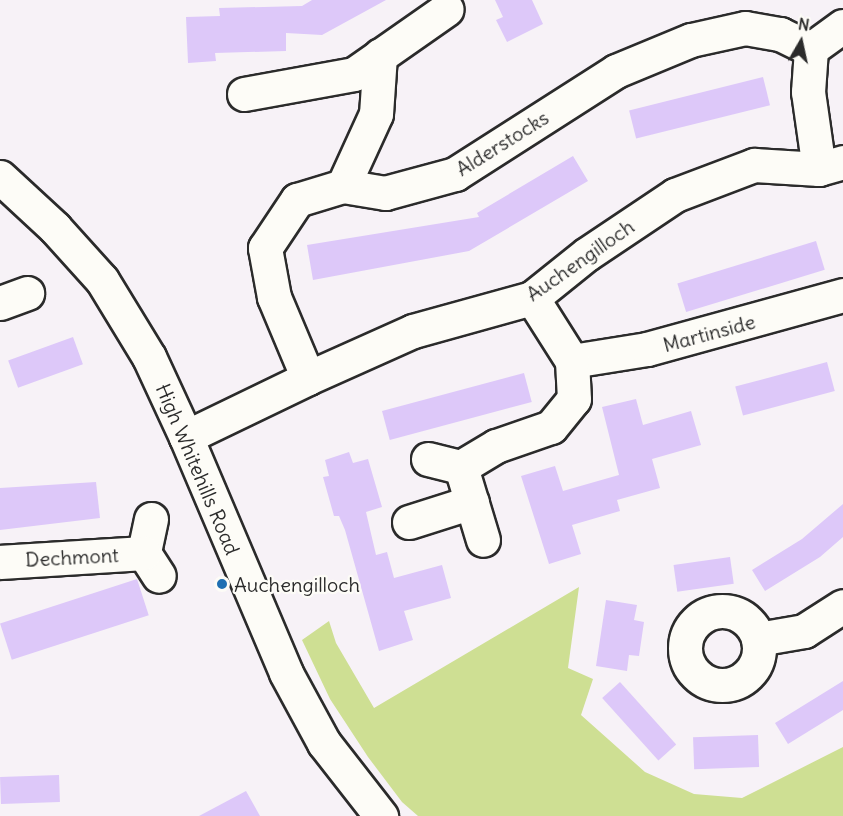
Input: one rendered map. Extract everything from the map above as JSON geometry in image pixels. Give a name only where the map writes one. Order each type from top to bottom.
[{"type":"street","points":[[244,94],[354,74],[447,9]]},
{"type":"street","points":[[831,165],[808,92],[811,49],[843,26]]},
{"type":"street","name":"Alderstocks","points":[[308,378],[274,297],[266,248],[297,200],[343,186],[385,192],[454,174],[616,71],[691,39],[745,28],[780,34],[811,49]]},
{"type":"street","points":[[343,186],[376,114],[380,55]]},
{"type":"street","name":"Auchengilloch","points":[[186,437],[308,378],[413,331],[532,298],[587,254],[675,195],[754,165],[831,165]]},
{"type":"street","name":"High Whitehills Road","points":[[2,182],[55,228],[102,280],[149,357],[186,437],[286,673],[324,743],[381,816]]},
{"type":"street","name":"Martinside","points":[[572,361],[647,350],[843,296]]},
{"type":"street","points":[[428,459],[461,467],[496,446],[551,427],[574,399],[572,361],[532,298]]},
{"type":"street","points":[[461,467],[483,540]]},
{"type":"street","points":[[409,522],[472,502]]},
{"type":"street","name":"Dechmont","points":[[0,562],[152,565],[151,519]]},
{"type":"street","points":[[758,639],[804,632],[843,606]]},
{"type":"green space","points":[[579,587],[568,668],[593,679],[581,715],[645,772],[694,794],[742,798],[843,747],[843,816],[418,816],[402,802],[368,757],[330,699],[302,640],[329,621],[336,643],[374,708]]},
{"type":"building","points":[[312,0],[386,0],[322,35],[286,33],[286,51],[215,53],[216,61],[188,63],[186,17],[220,16],[219,8],[302,6]]},
{"type":"building","points":[[495,0],[532,0],[543,24],[507,42],[496,20],[503,17]]},
{"type":"building","points":[[763,77],[770,105],[636,139],[629,110]]},
{"type":"building","points":[[573,156],[588,181],[469,251],[313,280],[307,245],[479,217],[477,213]]},
{"type":"building","points":[[816,241],[825,270],[686,312],[677,283]]},
{"type":"building","points":[[73,337],[83,364],[18,388],[8,361]]},
{"type":"building","points":[[827,362],[835,391],[743,416],[735,387]]},
{"type":"building","points":[[524,373],[532,402],[390,440],[382,411]]},
{"type":"building","points":[[636,399],[643,425],[691,411],[701,445],[652,459],[660,488],[617,500],[620,511],[572,525],[581,554],[549,564],[521,476],[555,466],[563,491],[619,475],[602,407]]},
{"type":"building","points":[[349,452],[353,463],[368,459],[382,507],[366,512],[376,555],[387,552],[394,578],[442,565],[451,598],[404,611],[413,640],[379,651],[345,530],[339,516],[334,516],[323,477],[329,476],[325,460]]},
{"type":"building","points":[[96,482],[100,518],[0,530],[0,488]]},
{"type":"building","points":[[843,504],[843,537],[820,557],[765,591],[752,570],[802,539]]},
{"type":"building","points":[[730,557],[734,584],[677,592],[674,565]]},
{"type":"building","points":[[137,579],[149,615],[12,660],[0,623]]},
{"type":"building","points":[[606,600],[637,605],[634,620],[644,622],[639,656],[629,655],[627,671],[596,666]]},
{"type":"building","points":[[843,681],[843,710],[788,744],[775,723]]},
{"type":"building","points":[[620,682],[676,744],[658,760],[602,698]]},
{"type":"building","points":[[758,735],[759,767],[694,769],[693,737]]},
{"type":"building","points":[[59,775],[60,802],[1,804],[0,777]]},
{"type":"building","points":[[246,791],[260,816],[199,816]]},
{"type":"place","name":"Auchengilloch","points":[[222,584]]}]
